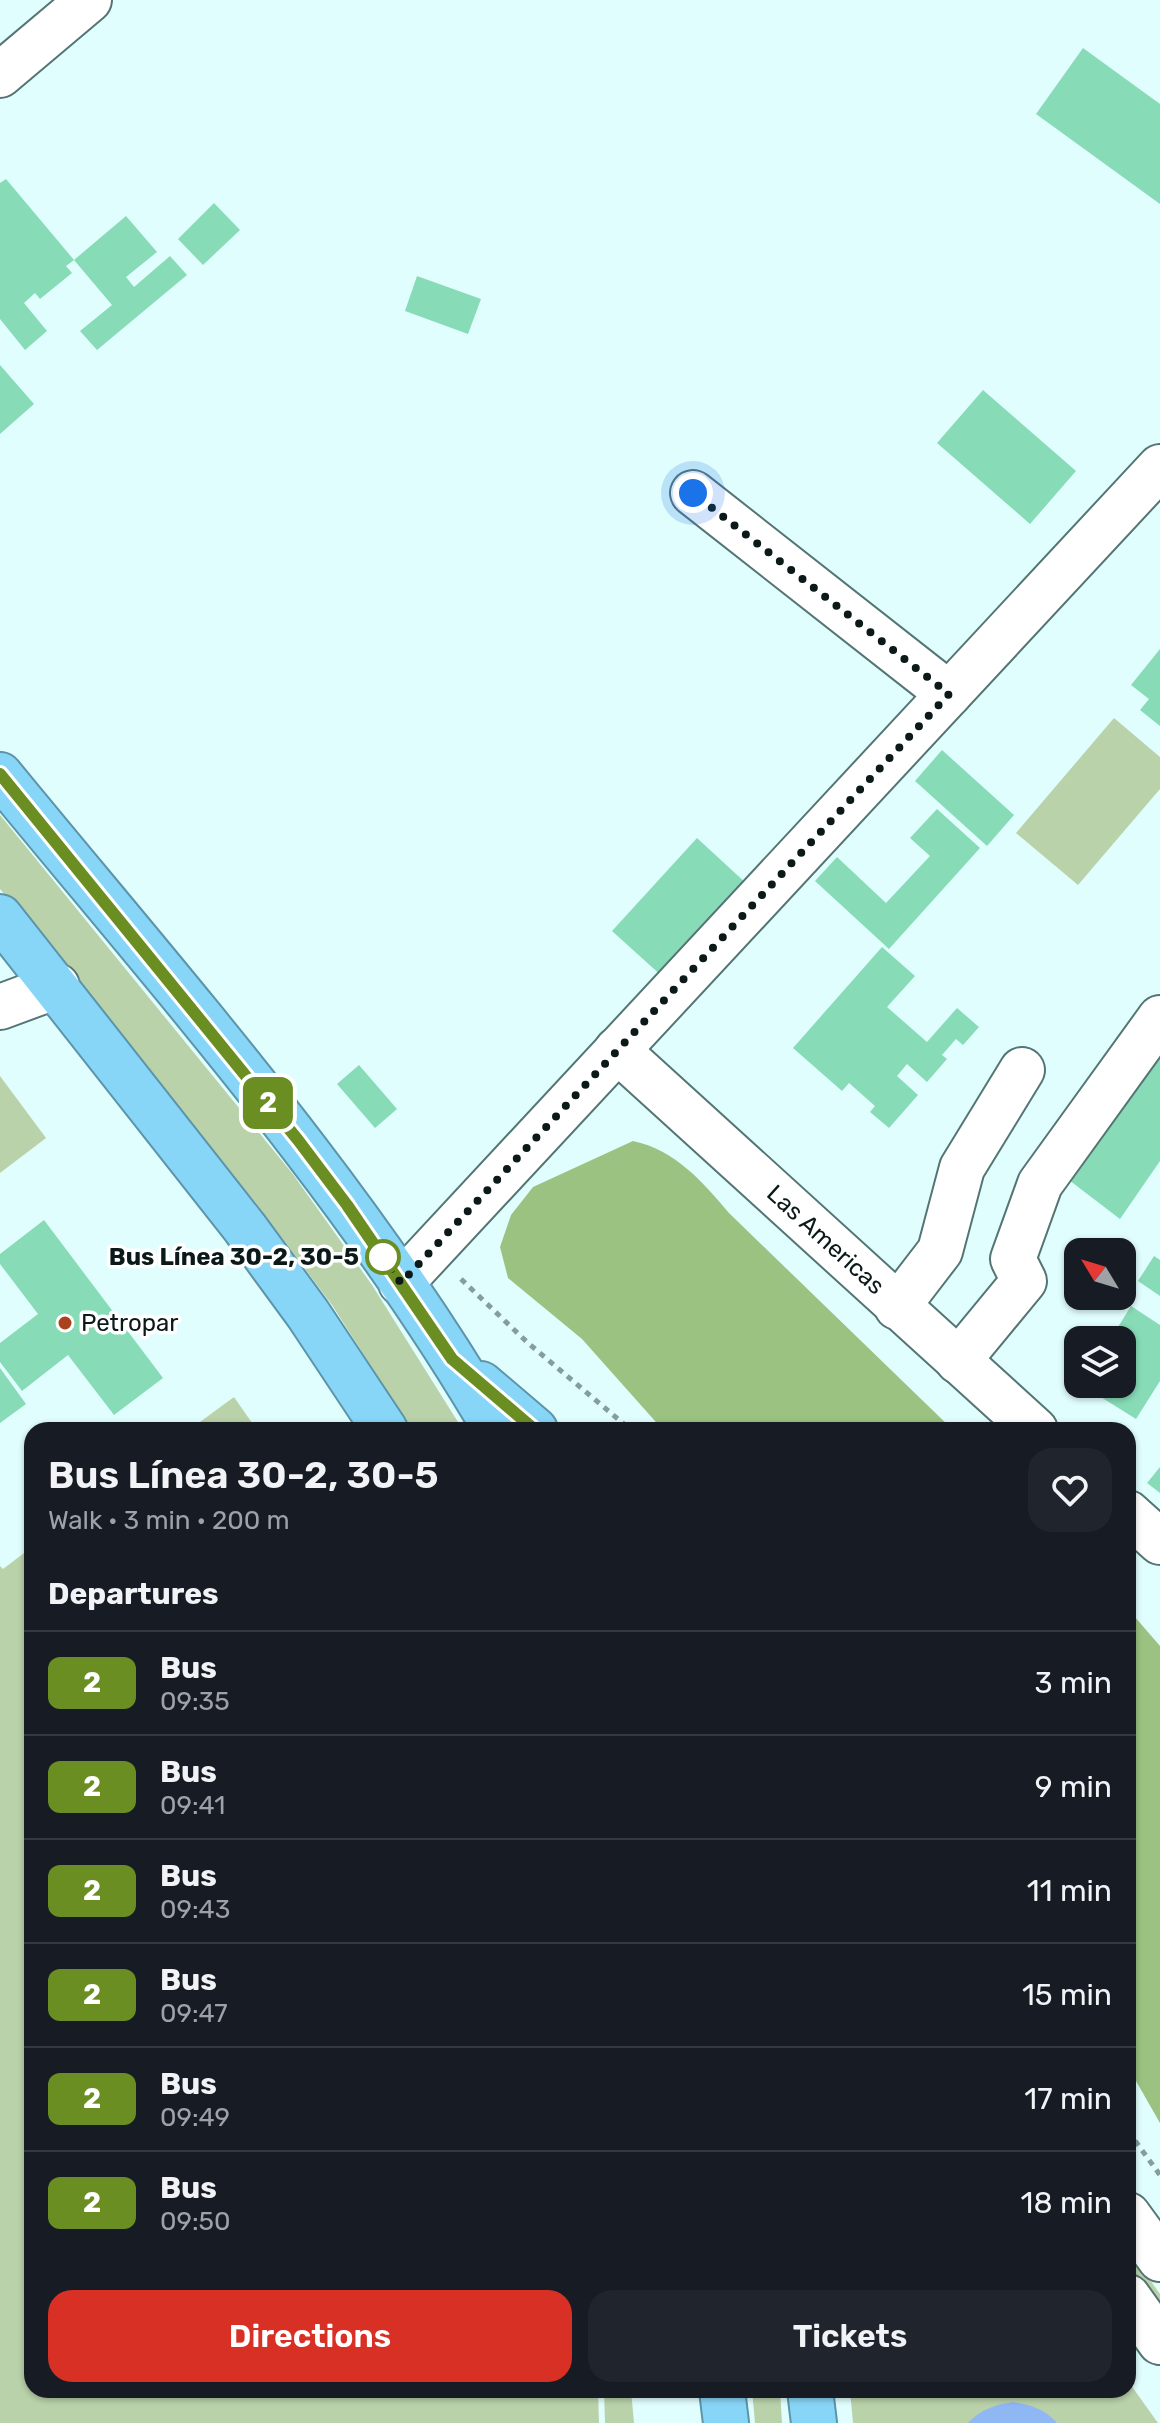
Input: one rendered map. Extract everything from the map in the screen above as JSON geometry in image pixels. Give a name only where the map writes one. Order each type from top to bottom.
[{"type":"highway","points":[[0,775],[298,1140],[401,1283],[491,1422]]},
{"type":"highway","points":[[0,917],[245,1228],[308,1314],[379,1422]]},
{"type":"highway","points":[[452,1359],[526,1422]]},
{"type":"highway","points":[[723,2398],[726,2423]]},
{"type":"highway","points":[[811,2398],[814,2423]]},
{"type":"street","points":[[0,75],[89,0]]},
{"type":"street","points":[[401,1283],[1160,467]]},
{"type":"street","points":[[693,493],[949,694]]},
{"type":"street","points":[[0,1007],[57,986]]},
{"type":"street","points":[[958,1361],[1024,1281],[1013,1259],[1040,1184],[1160,1018]]},
{"type":"street","name":"Las Americas","points":[[617,1050],[1026,1422]]},
{"type":"street","points":[[897,1307],[940,1251],[962,1168],[1022,1070]]},
{"type":"street","points":[[1136,1520],[1160,1542]]},
{"type":"street","points":[[1136,2226],[1160,2259]]},
{"type":"street","points":[[1136,2308],[1160,2342]]},
{"type":"path","points":[[431,1250],[528,1343],[622,1422]]},
{"type":"path","points":[[1136,2142],[1160,2175]]},
{"type":"green space","points":[[1114,718],[1160,757],[1160,789],[1078,885],[1016,833]]},
{"type":"green space","points":[[0,815],[292,1173],[372,1285],[458,1422],[407,1422],[332,1305],[255,1202],[0,889]]},
{"type":"green space","points":[[0,1076],[46,1138],[0,1173]]},
{"type":"green space","points":[[633,1141],[675,1159],[945,1422],[656,1422],[582,1339],[508,1278],[500,1247],[511,1215],[533,1187]]},
{"type":"green space","points":[[234,1397],[251,1422],[200,1422]]},
{"type":"green space","points":[[24,1553],[24,2398],[598,2398],[599,2423],[0,2423],[0,1566],[3,1569]]},
{"type":"green space","points":[[1136,1618],[1160,1646],[1160,2123],[1136,2081]]},
{"type":"green space","points":[[1136,2260],[1160,2294],[1160,2308],[1136,2275]]},
{"type":"green space","points":[[1136,2392],[1158,2423],[853,2423],[851,2398],[1136,2398]]},
{"type":"green space","points":[[604,2398],[632,2398],[634,2423],[605,2423]]},
{"type":"green space","points":[[753,2398],[780,2398],[782,2423],[755,2423]]},
{"type":"water","points":[[1013,2402],[1037,2408],[1057,2423],[968,2423],[989,2408]]},
{"type":"building","points":[[1083,48],[1160,104],[1160,204],[1036,114]]},
{"type":"building","points":[[6,179],[74,260],[66,266],[72,273],[40,299],[35,293],[24,303],[47,331],[25,350],[0,319],[0,183]]},
{"type":"building","points":[[214,203],[240,230],[203,265],[178,239]]},
{"type":"building","points":[[126,216],[157,252],[126,277],[134,287],[170,256],[187,275],[97,350],[80,331],[112,305],[74,260]]},
{"type":"building","points":[[417,276],[481,299],[468,334],[405,311]]},
{"type":"building","points":[[0,365],[34,404],[0,434]]},
{"type":"building","points":[[983,390],[1076,471],[1030,524],[937,443]]},
{"type":"building","points":[[1160,649],[1160,726],[1140,710],[1149,699],[1131,685]]},
{"type":"building","points":[[942,750],[1014,815],[987,846],[915,781]]},
{"type":"building","points":[[937,809],[980,848],[889,949],[815,881],[837,857],[886,903],[930,856],[910,838]]},
{"type":"building","points":[[697,838],[748,885],[664,978],[612,931]]},
{"type":"building","points":[[882,947],[915,976],[887,1007],[927,1042],[957,1008],[979,1027],[963,1045],[956,1039],[942,1055],[947,1059],[927,1082],[907,1064],[897,1076],[918,1095],[889,1128],[870,1112],[875,1106],[849,1083],[842,1091],[793,1048]]},
{"type":"building","points":[[1160,1036],[1160,1161],[1120,1219],[1065,1177]]},
{"type":"building","points":[[359,1065],[397,1109],[375,1128],[337,1084]]},
{"type":"building","points":[[44,1220],[163,1378],[114,1415],[68,1355],[22,1391],[0,1362],[0,1343],[38,1314],[0,1264],[0,1254]]},
{"type":"building","points":[[1154,1256],[1160,1260],[1160,1296],[1138,1281]]},
{"type":"building","points":[[1136,1309],[1160,1325],[1160,1381],[1136,1419],[1102,1398],[1136,1398],[1136,1326],[1119,1326],[1129,1310]]},
{"type":"building","points":[[0,1368],[26,1404],[0,1423]]},
{"type":"building","points":[[1160,1467],[1160,1493],[1147,1483]]},
{"type":"bus line","name":"2","points":[[0,774],[298,1140],[347,1205],[452,1359],[525,1422]]},
{"type":"place","name":"Bus Línea 30-2, 30-5","points":[[383,1257]]},
{"type":"place","name":"Petropar","points":[[65,1323]]},
{"type":"route","points":[[383,1257],[401,1283],[949,694],[693,493]]}]
